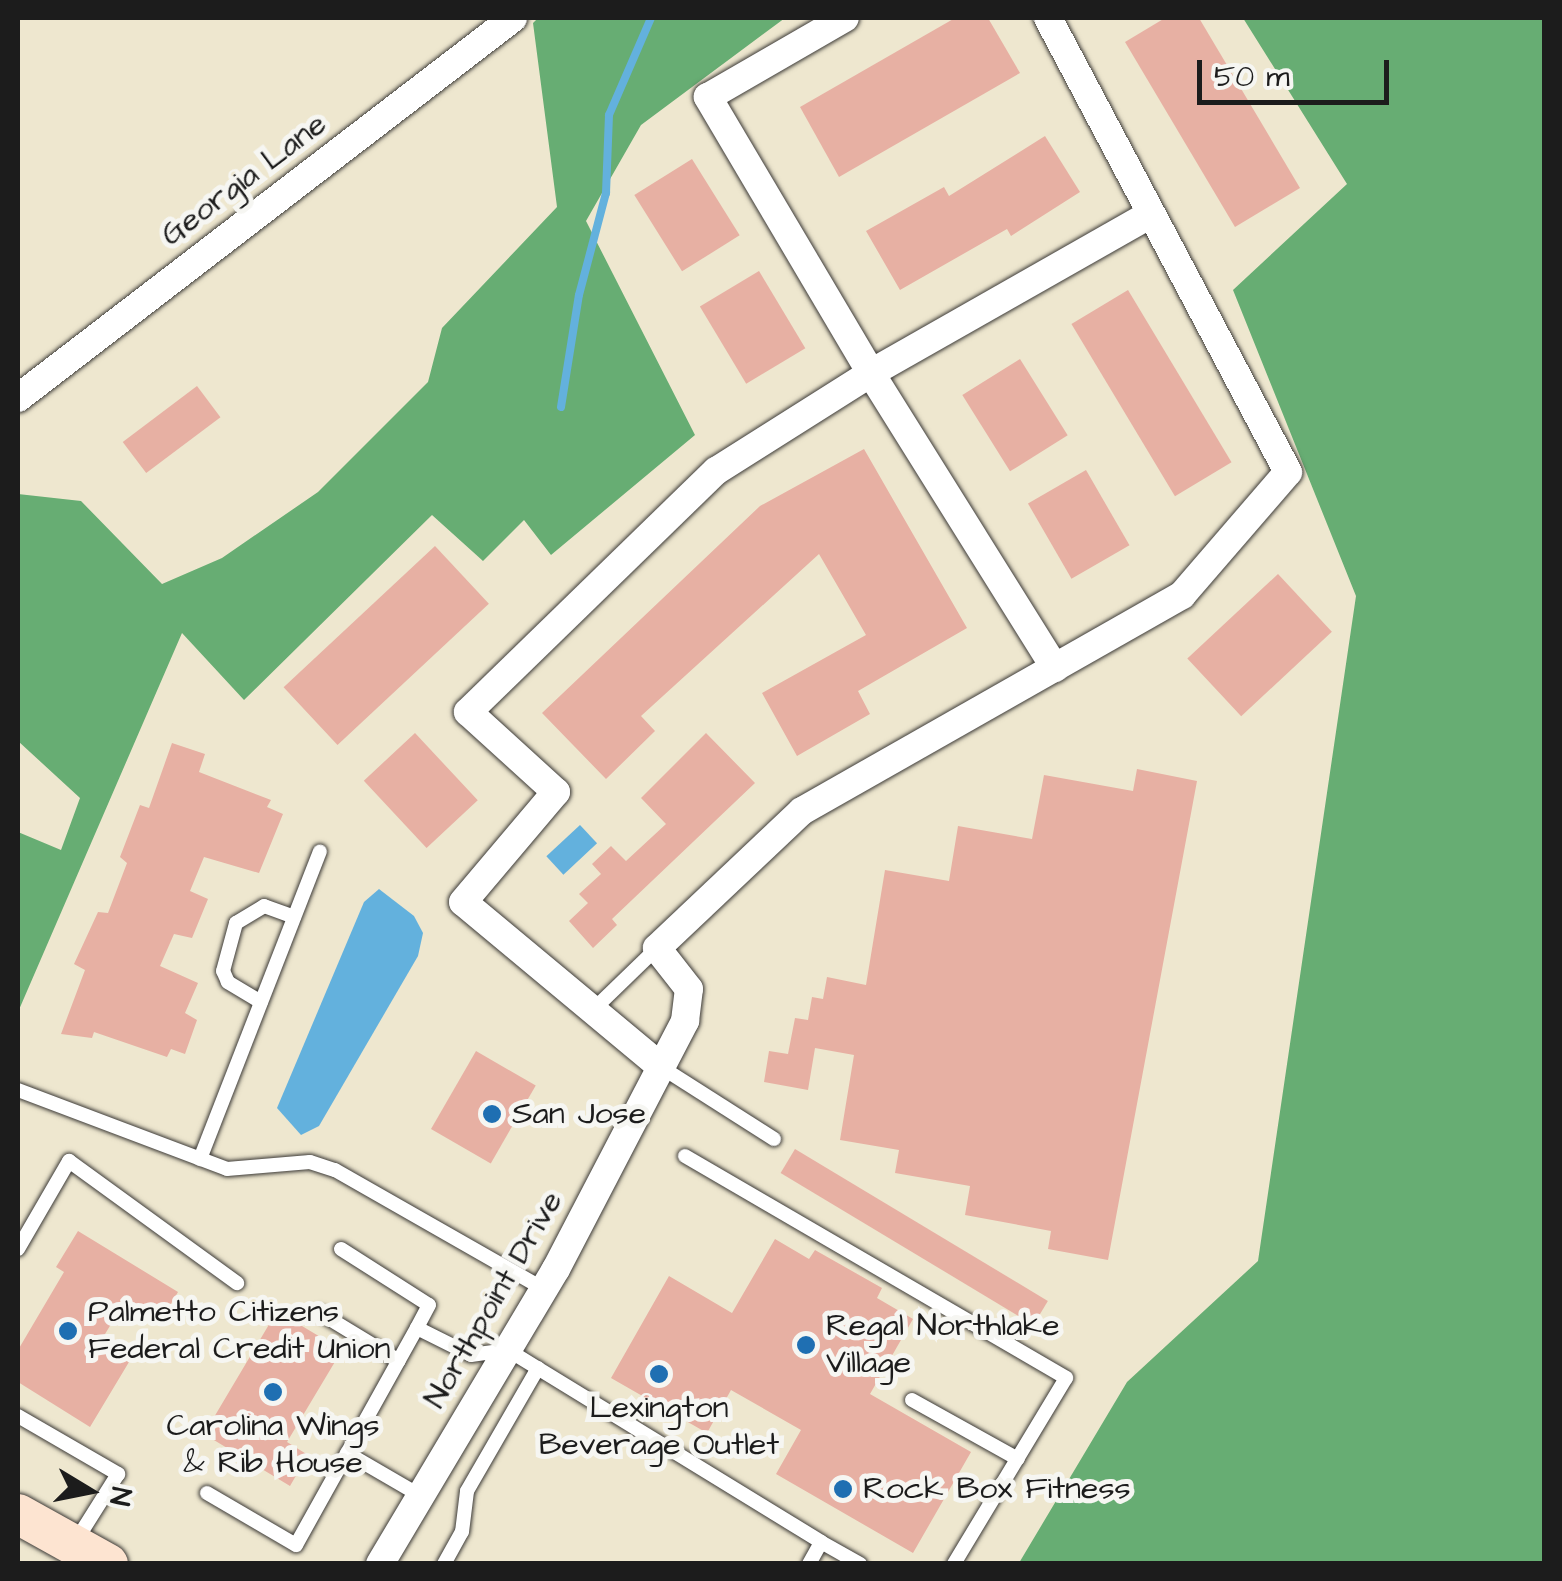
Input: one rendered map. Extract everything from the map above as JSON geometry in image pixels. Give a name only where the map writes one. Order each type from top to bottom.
[{"type":"main road","points":[[18,1514],[91,1554]]},
{"type":"street","name":"Georgia Lane","points":[[18,398],[514,18]]},
{"type":"street","points":[[845,18],[708,97],[871,373],[1055,668]]},
{"type":"street","points":[[656,948],[802,811],[1182,596],[1288,472],[1048,18]]},
{"type":"street","points":[[660,1066],[463,902],[556,792],[468,712],[716,472],[871,373],[1152,214]]},
{"type":"street","name":"Northpoint Drive","points":[[380,1564],[544,1289],[686,1021],[689,989],[656,948]]},
{"type":"lane","points":[[200,1159],[320,852]]},
{"type":"lane","points":[[261,1002],[228,982],[223,970],[236,923],[264,906],[294,918]]},
{"type":"lane","points":[[593,1010],[656,948]]},
{"type":"lane","points":[[660,1066],[774,1139]]},
{"type":"lane","points":[[18,1090],[227,1170],[310,1162],[334,1170],[544,1289]]},
{"type":"lane","points":[[684,1156],[1066,1378],[954,1564]]},
{"type":"lane","points":[[18,1249],[68,1161],[237,1283]]},
{"type":"lane","points":[[208,1493],[296,1545],[429,1306],[341,1249]]},
{"type":"lane","points":[[320,1313],[399,1360]]},
{"type":"lane","points":[[417,1328],[472,1355],[508,1350],[860,1564]]},
{"type":"lane","points":[[444,1564],[462,1532],[467,1491],[538,1368]]},
{"type":"lane","points":[[912,1400],[1018,1459]]},
{"type":"lane","points":[[18,1416],[118,1474],[91,1554]]},
{"type":"lane","points":[[347,1453],[421,1496]]},
{"type":"lane","points":[[809,1564],[821,1542]]},
{"type":"green space","points":[[538,18],[785,18],[641,125],[586,221],[695,435],[551,555],[524,520],[483,561],[432,515],[244,700],[182,633],[18,1012],[18,832],[61,850],[80,798],[18,741],[18,494],[81,501],[162,584],[222,558],[318,492],[428,382],[442,328],[557,207],[533,23]]},
{"type":"green space","points":[[1243,18],[1544,18],[1544,1563],[1019,1563],[1127,1382],[1258,1261],[1356,596],[1233,290],[1347,184]]},
{"type":"water","points":[[580,825],[597,843],[563,875],[546,856]]},
{"type":"water","points":[[379,889],[414,916],[423,933],[418,956],[319,1126],[301,1135],[277,1108],[364,902]]},
{"type":"building","points":[[955,18],[988,18],[1020,73],[839,177],[800,107]]},
{"type":"building","points":[[1165,18],[1199,18],[1300,188],[1235,227],[1125,42]]},
{"type":"building","points":[[1045,136],[1080,192],[1011,236],[1007,229],[900,290],[866,231],[944,187],[949,196]]},
{"type":"building","points":[[692,159],[740,235],[682,271],[634,195]]},
{"type":"building","points":[[759,271],[805,348],[746,384],[700,307]]},
{"type":"building","points":[[1128,290],[1232,462],[1175,496],[1071,324]]},
{"type":"building","points":[[1020,359],[1068,435],[1010,471],[962,395]]},
{"type":"building","points":[[197,386],[220,417],[146,473],[123,442]]},
{"type":"building","points":[[864,449],[967,628],[858,691],[870,714],[797,756],[762,693],[866,635],[819,554],[641,716],[655,731],[606,779],[542,713],[760,506]]},
{"type":"building","points":[[1086,470],[1130,545],[1071,579],[1028,504]]},
{"type":"building","points":[[435,546],[489,604],[337,745],[284,687]]},
{"type":"building","points":[[1278,574],[1332,632],[1241,716],[1187,659]]},
{"type":"building","points":[[415,733],[478,800],[427,848],[364,781]]},
{"type":"building","points":[[706,733],[755,783],[612,919],[617,925],[593,948],[569,921],[588,903],[579,894],[601,874],[592,864],[611,846],[626,861],[666,824],[641,798]]},
{"type":"building","points":[[172,743],[205,754],[199,772],[271,800],[267,807],[283,814],[259,873],[204,857],[190,891],[208,899],[192,938],[174,934],[160,966],[198,983],[185,1013],[197,1020],[185,1054],[171,1049],[167,1057],[94,1032],[92,1038],[61,1034],[85,970],[74,964],[98,912],[108,913],[127,863],[120,857],[140,805],[149,808]]},
{"type":"building","points":[[1137,769],[1197,781],[1108,1260],[1048,1249],[1051,1231],[965,1215],[970,1186],[895,1173],[899,1150],[840,1140],[854,1055],[815,1048],[808,1090],[764,1082],[769,1051],[788,1054],[795,1018],[808,1020],[812,997],[823,999],[827,977],[866,985],[885,870],[949,881],[958,826],[1032,839],[1044,775],[1133,791]]},
{"type":"building","points":[[476,1051],[536,1086],[491,1163],[431,1129]]},
{"type":"building","points":[[795,1149],[1048,1301],[1033,1325],[781,1173]]},
{"type":"building","name":"Palmetto Citizens Federal Credit Union","points":[[78,1231],[178,1292],[160,1322],[125,1301],[102,1339],[132,1357],[90,1427],[18,1382],[18,1350],[64,1272],[56,1267]]},
{"type":"building","points":[[775,1239],[809,1259],[815,1250],[882,1288],[877,1298],[913,1319],[870,1394],[971,1452],[913,1553],[776,1474],[801,1430],[731,1390],[707,1433],[611,1378],[669,1276],[732,1313]]},
{"type":"building","name":"Carolina Wings & Rib House","points":[[277,1311],[342,1350],[287,1442],[308,1455],[290,1486],[204,1434]]},
{"type":"waterway","points":[[561,407],[579,295],[606,193],[609,115],[651,18]]},
{"type":"place","name":"San Jose","points":[[492,1114]]},
{"type":"place","name":"Palmetto Citizens Federal Credit Union","points":[[68,1331]]},
{"type":"place","name":"Regal Northlake Village","points":[[806,1345]]},
{"type":"place","name":"Lexington Beverage Outlet","points":[[659,1374]]},
{"type":"place","name":"Carolina Wings & Rib House","points":[[273,1392]]},
{"type":"place","name":"Rock Box Fitness","points":[[843,1489]]}]
